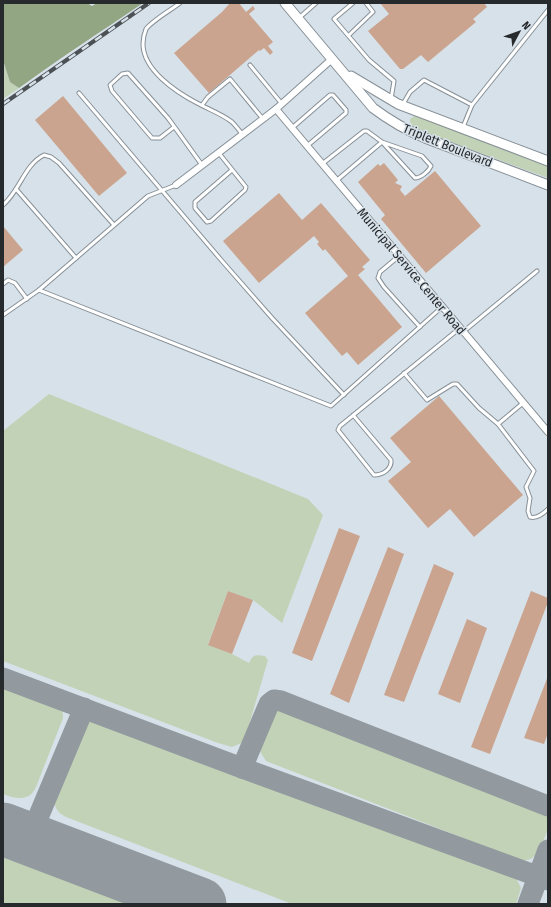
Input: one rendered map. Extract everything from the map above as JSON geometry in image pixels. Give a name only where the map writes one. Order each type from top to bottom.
[{"type":"main road","name":"Triplett Boulevard","points":[[285,3],[374,108],[385,117],[408,131],[548,185]]},
{"type":"main road","name":"Triplett Boulevard","points":[[343,71],[402,106],[548,161]]},
{"type":"street","points":[[176,184],[276,109],[332,59]]},
{"type":"street","name":"Municipal Service Center Road","points":[[276,109],[548,432]]},
{"type":"lane","points":[[180,3],[146,30],[143,39],[143,51],[147,61],[166,83],[179,93],[223,116],[233,123],[242,134]]},
{"type":"lane","points":[[298,18],[316,3]]},
{"type":"lane","points":[[353,3],[334,19],[369,60],[394,81],[391,100]]},
{"type":"lane","points":[[348,35],[373,12],[366,3]]},
{"type":"lane","points":[[462,129],[472,105],[548,10]]},
{"type":"lane","points":[[250,65],[282,104]]},
{"type":"lane","points":[[174,127],[160,138],[152,138],[112,91],[110,84],[122,74],[128,73],[168,118],[202,165]]},
{"type":"lane","points":[[202,106],[208,98],[230,79],[263,119]]},
{"type":"lane","points":[[402,106],[410,92],[424,80],[472,105]]},
{"type":"lane","points":[[79,93],[257,301],[344,395]]},
{"type":"lane","points":[[292,128],[330,95],[334,95],[346,110],[346,113],[307,146]]},
{"type":"lane","points":[[322,164],[364,131],[367,131],[382,142],[415,178],[419,178],[431,167],[422,156],[382,142]]},
{"type":"lane","points":[[336,181],[382,142]]},
{"type":"lane","points":[[218,152],[246,187],[245,190],[211,222],[207,222],[195,208],[195,202],[232,170]]},
{"type":"lane","points":[[3,205],[16,190],[36,159],[44,155],[51,157],[59,163],[114,225]]},
{"type":"lane","points":[[3,315],[39,290],[148,196],[176,184]]},
{"type":"lane","points":[[16,190],[76,258]]},
{"type":"lane","points":[[399,256],[380,272],[378,278],[384,287],[420,327]]},
{"type":"lane","points":[[353,415],[391,460],[391,465],[380,475],[374,475],[338,430],[340,426],[353,415],[404,373],[537,271]]},
{"type":"lane","points":[[3,284],[8,280],[14,283],[27,299]]},
{"type":"lane","points":[[39,290],[331,406],[442,307]]},
{"type":"lane","points":[[404,373],[427,400],[453,384],[457,384],[479,408],[498,424],[534,471],[526,487],[530,498],[528,514],[530,517],[534,518],[543,514],[548,509]]},
{"type":"lane","points":[[498,424],[523,403]]},
{"type":"green space","points":[[3,3],[87,3],[92,6],[97,3],[143,3],[65,55],[19,88],[10,82],[3,60]]},
{"type":"green space","points":[[3,60],[10,82],[19,88],[3,99]]},
{"type":"green space","points":[[416,115],[548,166],[548,178],[440,138],[413,126],[410,119]]},
{"type":"green space","points":[[49,394],[308,499],[323,515],[282,623],[253,600],[228,591],[208,644],[249,663],[253,657],[257,655],[265,656],[268,660],[244,742],[232,747],[218,743],[3,661],[3,431]]},
{"type":"green space","points":[[3,679],[56,700],[61,706],[63,713],[63,718],[36,787],[30,795],[22,798],[3,794]]},
{"type":"green space","points":[[279,708],[291,709],[547,808],[548,829],[539,852],[531,859],[522,861],[266,761],[258,744],[270,713]]},
{"type":"green space","points":[[100,717],[507,872],[516,878],[521,888],[516,904],[292,904],[66,817],[57,810],[54,801],[56,793],[82,724],[89,718]]},
{"type":"green space","points":[[3,852],[139,904],[3,904]]},
{"type":"building","points":[[230,3],[239,3],[246,12],[253,6],[255,9],[249,14],[273,42],[268,46],[273,52],[270,55],[264,48],[260,51],[259,50],[209,93],[174,53],[222,12]]},
{"type":"building","points":[[380,3],[484,3],[487,7],[473,19],[476,22],[428,62],[421,55],[403,69],[400,69],[368,31],[389,14]]},
{"type":"building","points":[[63,96],[127,173],[99,196],[35,120]]},
{"type":"building","points":[[384,163],[398,180],[395,183],[402,186],[400,190],[405,196],[435,171],[481,226],[426,273],[381,219],[385,215],[358,182],[378,164],[380,166]]},
{"type":"building","points":[[279,193],[302,220],[321,203],[370,260],[362,267],[365,269],[358,275],[402,327],[358,365],[347,352],[342,356],[305,313],[348,276],[325,249],[323,251],[317,244],[319,242],[314,236],[259,283],[223,241]]},
{"type":"building","points":[[3,226],[23,250],[3,267]]},
{"type":"building","points":[[439,396],[523,495],[474,537],[450,509],[428,528],[388,481],[411,462],[390,438]]},
{"type":"building","points":[[339,528],[360,536],[312,661],[292,653]]},
{"type":"building","points":[[388,547],[404,554],[349,703],[330,694]]},
{"type":"building","points":[[434,564],[454,573],[404,702],[384,695]]},
{"type":"building","points":[[228,591],[253,600],[232,654],[208,645]]},
{"type":"building","points":[[531,591],[548,598],[548,602],[490,754],[471,747]]},
{"type":"building","points":[[467,619],[487,628],[460,703],[438,694]]},
{"type":"building","points":[[548,676],[548,733],[544,744],[524,738]]},
{"type":"taxiway","points":[[3,678],[242,768],[548,880]]},
{"type":"taxiway","points":[[242,768],[269,704],[274,700],[281,701],[548,806]]},
{"type":"taxiway","points":[[29,839],[84,708]]},
{"type":"taxiway","points":[[528,904],[548,850]]},
{"type":"runway","points":[[3,829],[200,904]]},
{"type":"railway","points":[[3,104],[149,3]]}]
